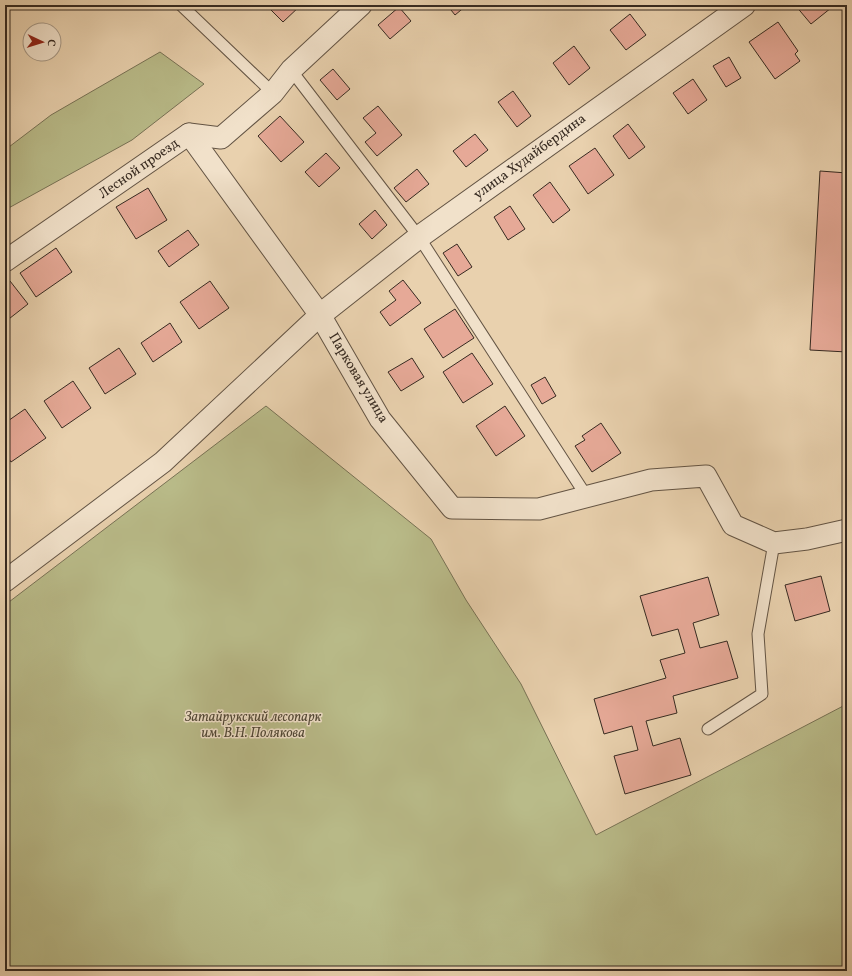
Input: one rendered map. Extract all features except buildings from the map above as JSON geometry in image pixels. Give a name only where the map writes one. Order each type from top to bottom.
[{"type":"street","name":"Лесной проезд","points":[[5,261],[189,134],[222,138],[273,93],[291,70],[361,5]]},
{"type":"street","name":"улица Худайбердина","points":[[320,315],[419,237],[744,5]]},
{"type":"street","name":"Парковая улица","points":[[189,134],[320,315],[380,419],[452,508],[539,510],[650,480],[706,476],[733,525],[774,543]]},
{"type":"street","points":[[5,582],[163,462],[320,315]]},
{"type":"street","points":[[774,543],[807,539],[847,530]]},
{"type":"lane","points":[[182,5],[273,93]]},
{"type":"lane","points":[[291,70],[419,237],[586,497]]},
{"type":"lane","points":[[708,729],[762,694],[758,634],[774,543]]},
{"type":"green space","points":[[160,52],[204,84],[132,140],[5,210],[5,150],[51,115]]},
{"type":"green space","name":"Затайрукский лесопарк им. В.Н. Полякова","points":[[266,406],[431,539],[466,600],[521,684],[596,835],[847,704],[847,971],[5,971],[5,605]]}]
